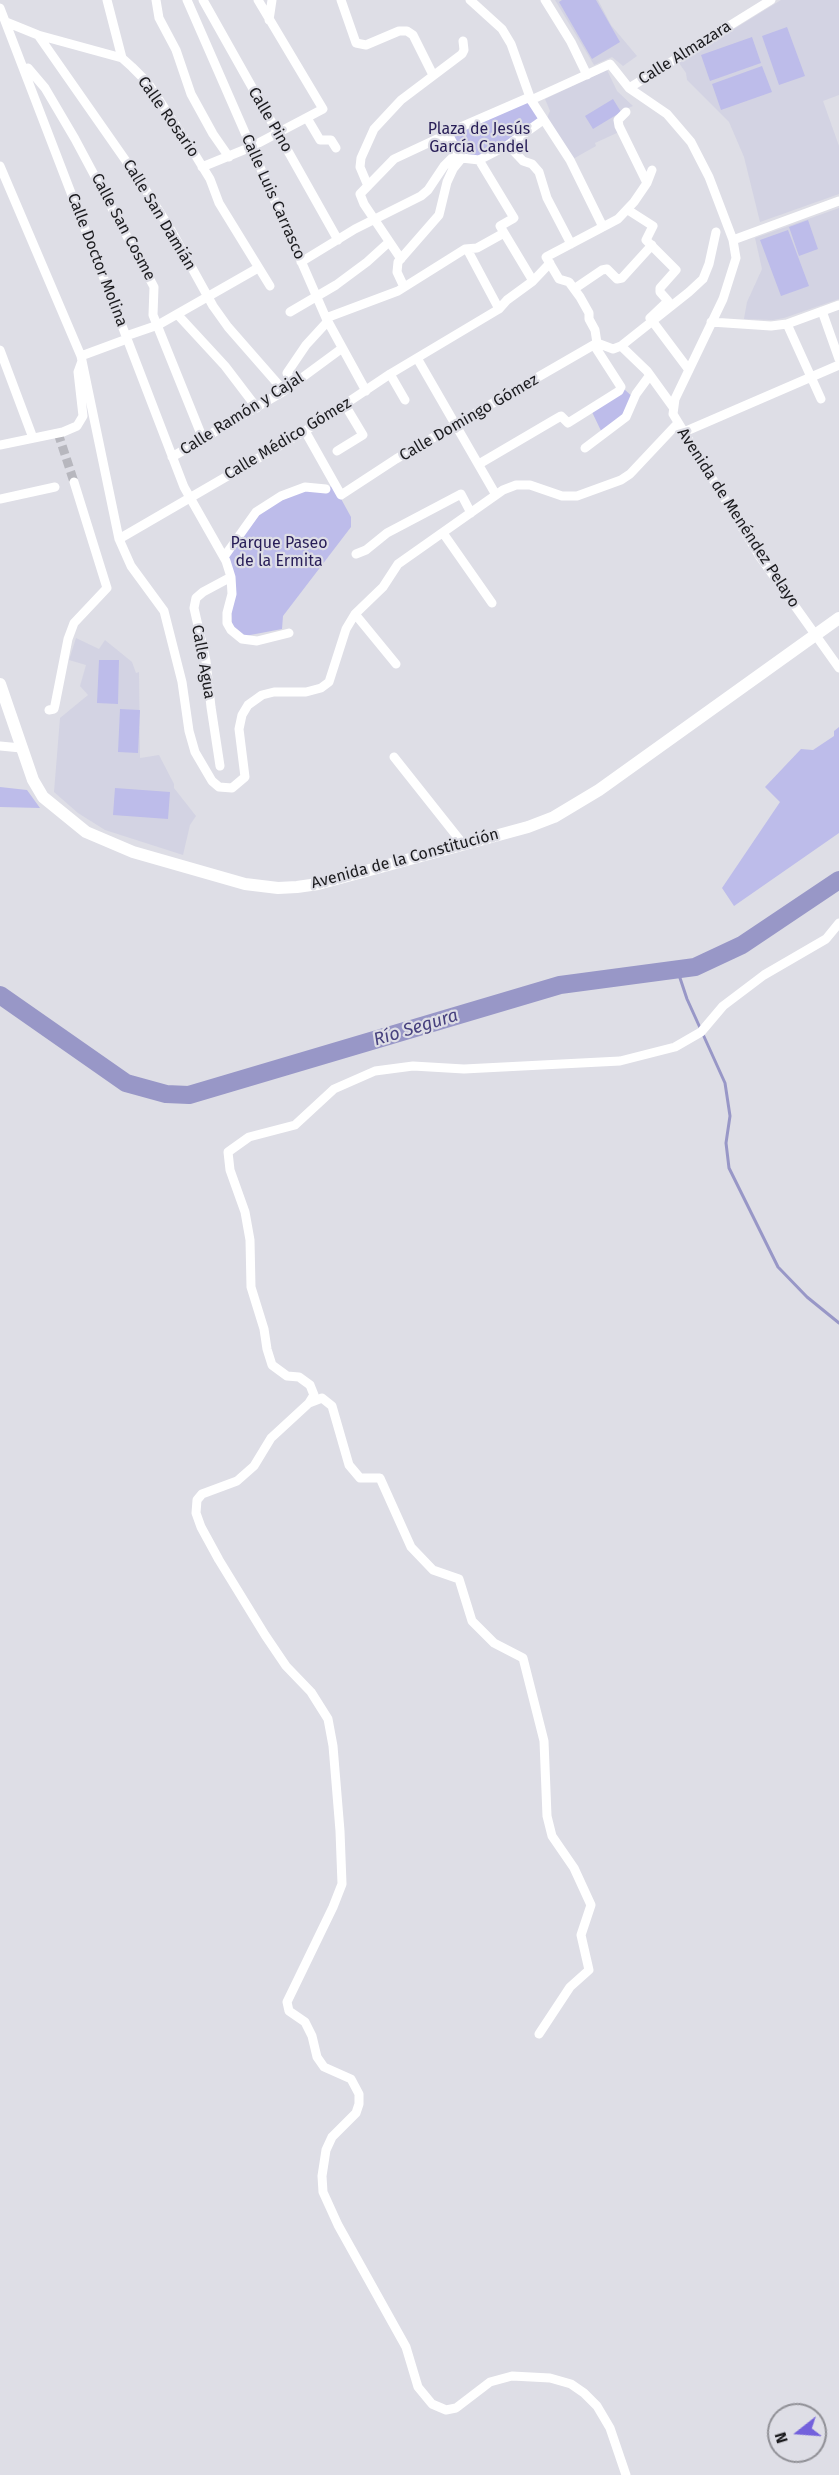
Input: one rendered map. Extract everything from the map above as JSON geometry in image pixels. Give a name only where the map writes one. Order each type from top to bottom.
[{"type":"street","points":[[107,0],[122,58]]},
{"type":"street","points":[[156,0],[159,18],[176,51],[191,94],[213,134],[229,157]]},
{"type":"street","name":"Calle Luis Carrasco","points":[[187,0],[316,296],[341,349],[366,391]]},
{"type":"street","name":"Calle Pino","points":[[203,0],[338,240]]},
{"type":"street","points":[[202,167],[251,147],[323,109],[258,0]]},
{"type":"street","points":[[269,20],[272,0]]},
{"type":"street","points":[[341,0],[356,43],[366,45],[399,31],[407,31],[413,35],[433,75]]},
{"type":"street","points":[[470,0],[502,29],[511,44],[530,99],[570,160],[603,227]]},
{"type":"street","points":[[545,0],[571,42],[587,75]]},
{"type":"street","name":"Calle Almazara","points":[[629,88],[771,0]]},
{"type":"street","name":"Calle Doctor Molina","points":[[0,10],[22,62],[171,457],[224,558],[231,577]]},
{"type":"street","name":"Calle Rosario","points":[[6,22],[38,35],[122,58],[147,83],[202,167],[219,203],[270,286]]},
{"type":"street","name":"Calle San Damián","points":[[38,35],[140,181],[228,327],[284,391]]},
{"type":"street","points":[[368,186],[360,167],[361,158],[374,129],[401,100],[462,54],[463,41]]},
{"type":"street","name":"Calle San Cosme","points":[[22,62],[51,98],[154,287],[156,293],[153,315],[203,439]]},
{"type":"street","points":[[401,259],[360,194],[394,159],[439,138],[449,136],[454,130],[610,64],[629,88],[668,114],[691,142],[709,177],[733,240],[736,258],[731,278],[673,407]]},
{"type":"street","points":[[626,112],[618,120],[619,126],[647,183]]},
{"type":"street","points":[[307,118],[320,140],[331,140],[336,148]]},
{"type":"street","points":[[449,136],[460,155],[479,160],[508,145],[543,120]]},
{"type":"street","points":[[508,145],[523,161],[532,164],[539,172],[547,198],[571,244]]},
{"type":"street","points":[[301,262],[374,219],[421,196],[428,190],[444,166],[460,155]]},
{"type":"street","points":[[404,287],[397,272],[398,262],[439,215],[447,182],[460,155]]},
{"type":"street","points":[[479,160],[514,218],[500,226],[533,281]]},
{"type":"street","points":[[0,166],[81,359],[119,538],[131,566],[164,611],[195,752],[212,781],[226,789],[238,785],[245,777],[240,729],[242,715],[248,705],[262,694],[306,692],[321,688],[329,682],[346,629],[355,614],[396,664]]},
{"type":"street","points":[[652,170],[647,183],[628,210],[653,226],[646,240],[676,270],[660,288],[660,292],[668,301],[650,318],[689,370]]},
{"type":"street","points":[[733,240],[839,201]]},
{"type":"street","name":"Calle Médico Gómez","points":[[119,538],[304,431],[390,374],[499,309],[507,300],[533,281],[548,260],[628,210]]},
{"type":"street","points":[[596,344],[613,349],[621,346],[703,279],[716,232]]},
{"type":"street","points":[[292,385],[287,374],[327,319],[404,287],[467,249],[477,248],[504,233]]},
{"type":"street","points":[[290,312],[336,285],[389,242]]},
{"type":"street","points":[[574,289],[602,270],[607,269],[617,279],[622,278],[652,245]]},
{"type":"street","points":[[467,249],[499,309]]},
{"type":"street","points":[[479,464],[561,416],[568,423],[619,391],[621,387],[596,344],[595,330],[589,319],[589,313],[569,282],[560,279],[548,260]]},
{"type":"street","points":[[81,359],[158,325],[258,268]]},
{"type":"street","points":[[711,322],[771,326],[787,324],[839,305]]},
{"type":"street","points":[[822,311],[839,359]]},
{"type":"street","points":[[177,314],[225,366],[257,408]]},
{"type":"street","points":[[787,324],[821,399]]},
{"type":"street","name":"Calle Domingo Gómez","points":[[304,431],[341,495],[396,459],[596,344]]},
{"type":"street","points":[[621,346],[650,375],[673,407],[678,423]]},
{"type":"street","name":"Calle Ramón y Cajal","points":[[171,457],[284,391],[341,349]]},
{"type":"street","points":[[0,353],[33,438]]},
{"type":"street","points":[[417,358],[496,495]]},
{"type":"street","points":[[0,445],[63,432],[77,426],[83,416],[78,372],[81,359]]},
{"type":"street","points":[[684,432],[839,365]]},
{"type":"street","points":[[390,374],[405,400]]},
{"type":"street","points":[[585,448],[626,417],[636,394],[650,375]]},
{"type":"street","points":[[337,451],[363,435],[345,405]]},
{"type":"street","name":"Avenida de Menéndez Pelayo","points":[[355,614],[383,587],[398,564],[496,495],[516,485],[530,485],[561,496],[577,496],[609,486],[630,474],[678,423],[760,558],[839,668]]},
{"type":"street","points":[[49,710],[54,709],[68,639],[74,623],[107,588],[74,482]]},
{"type":"street","points":[[0,499],[55,487]]},
{"type":"street","points":[[224,558],[256,512],[281,496],[305,487],[326,489]]},
{"type":"street","points":[[356,554],[366,550],[387,533],[461,494],[471,513]]},
{"type":"street","points":[[442,533],[492,603]]},
{"type":"street","points":[[231,577],[232,594],[227,613],[227,622],[231,630],[242,639],[257,640],[289,633]]},
{"type":"street","name":"Calle Agua","points":[[220,765],[213,728],[206,661],[194,608],[196,598],[203,592],[231,577]]},
{"type":"street","name":"Avenida de la Constitución","points":[[0,684],[33,780],[43,797],[86,832],[133,852],[245,884],[278,888],[318,884],[528,827],[554,817],[582,801],[839,618]]},
{"type":"street","points":[[0,746],[21,748]]},
{"type":"street","points":[[394,757],[463,844]]},
{"type":"street","points":[[626,2475],[610,2428],[597,2406],[585,2392],[571,2384],[550,2378],[512,2376],[490,2382],[456,2408],[446,2410],[432,2404],[418,2387],[406,2347],[338,2225],[323,2192],[321,2176],[326,2150],[332,2136],[356,2112],[359,2094],[351,2079],[324,2067],[317,2056],[305,2022],[289,2011],[287,2002],[342,1884],[333,1746],[328,1719],[311,1692],[286,1666],[265,1635],[219,1560],[196,1513],[197,1500],[201,1494],[237,1481],[254,1466],[271,1438],[309,1403],[314,1395],[310,1384],[299,1377],[287,1376],[272,1365],[251,1287],[250,1240],[245,1212],[230,1170],[228,1152],[234,1145],[249,1137],[295,1125],[334,1089],[375,1071],[413,1066],[464,1069],[620,1061],[675,1047],[700,1032],[723,1006],[764,975],[826,939],[839,922]]},
{"type":"street","points":[[309,1403],[322,1398],[332,1407],[350,1465],[360,1478],[380,1478],[411,1547],[433,1570],[459,1579],[472,1621],[494,1642],[523,1658],[544,1741],[547,1816],[552,1836],[574,1868],[591,1905],[581,1935],[589,1970],[570,1987],[539,2034]]},
{"type":"shaded area","points":[[555,0],[598,0],[611,25],[637,56],[623,66],[612,57],[594,65]]},
{"type":"shaded area","points":[[781,0],[839,0],[839,95],[823,101],[839,146],[839,194],[760,222],[744,157],[729,122],[687,80],[686,73],[679,63]]},
{"type":"shaded area","points":[[607,70],[617,91],[633,106],[628,108],[619,132],[595,143],[596,146],[573,159],[547,118],[550,111],[545,99]]},
{"type":"shaded area","points":[[839,208],[839,299],[784,318],[744,319],[747,302],[762,269],[755,238]]},
{"type":"shaded area","points":[[76,638],[99,649],[105,640],[132,662],[136,673],[139,672],[140,758],[159,755],[174,788],[196,816],[190,825],[183,855],[105,830],[78,813],[54,792],[60,718],[88,695],[80,686],[86,665],[69,660]]},
{"type":"green space","points":[[562,0],[596,0],[620,42],[592,59],[559,2]]},
{"type":"green space","points":[[787,27],[805,76],[779,85],[762,36]]},
{"type":"green space","points":[[752,37],[761,63],[710,81],[701,55]]},
{"type":"green space","points":[[762,66],[772,92],[721,110],[712,84]]},
{"type":"green space","name":"Plaza de Jesús García Candel","points":[[530,97],[543,120],[479,160],[462,158],[449,136]]},
{"type":"green space","points":[[613,99],[621,112],[593,129],[585,116]]},
{"type":"green space","points":[[808,220],[818,249],[799,256],[789,227]]},
{"type":"green space","points":[[788,230],[809,286],[781,296],[760,240]]},
{"type":"green space","points":[[624,389],[635,399],[604,437],[592,412]]},
{"type":"green space","name":"Parque Paseo de la Ermita","points":[[334,486],[351,517],[351,527],[283,616],[282,629],[245,636],[232,625],[228,555],[260,514],[282,500],[304,491]]},
{"type":"green space","points":[[99,660],[119,660],[118,704],[97,703]]},
{"type":"green space","points":[[120,709],[140,710],[138,753],[118,752]]},
{"type":"green space","points":[[839,727],[839,833],[734,906],[722,888],[780,802],[765,787],[801,749],[813,750],[834,736],[834,731]]},
{"type":"green space","points":[[0,787],[27,790],[40,808],[0,807]]},
{"type":"green space","points":[[115,788],[170,792],[168,819],[113,815]]},
{"type":"waterway","name":"Río Segura","points":[[0,995],[126,1083],[166,1094],[189,1095],[560,985],[695,967],[742,945],[839,880]]},
{"type":"waterway","points":[[677,969],[687,999],[725,1083],[730,1116],[726,1143],[729,1168],[778,1267],[807,1297],[839,1323]]},
{"type":"tunnel","points":[[58,433],[74,482]]}]
